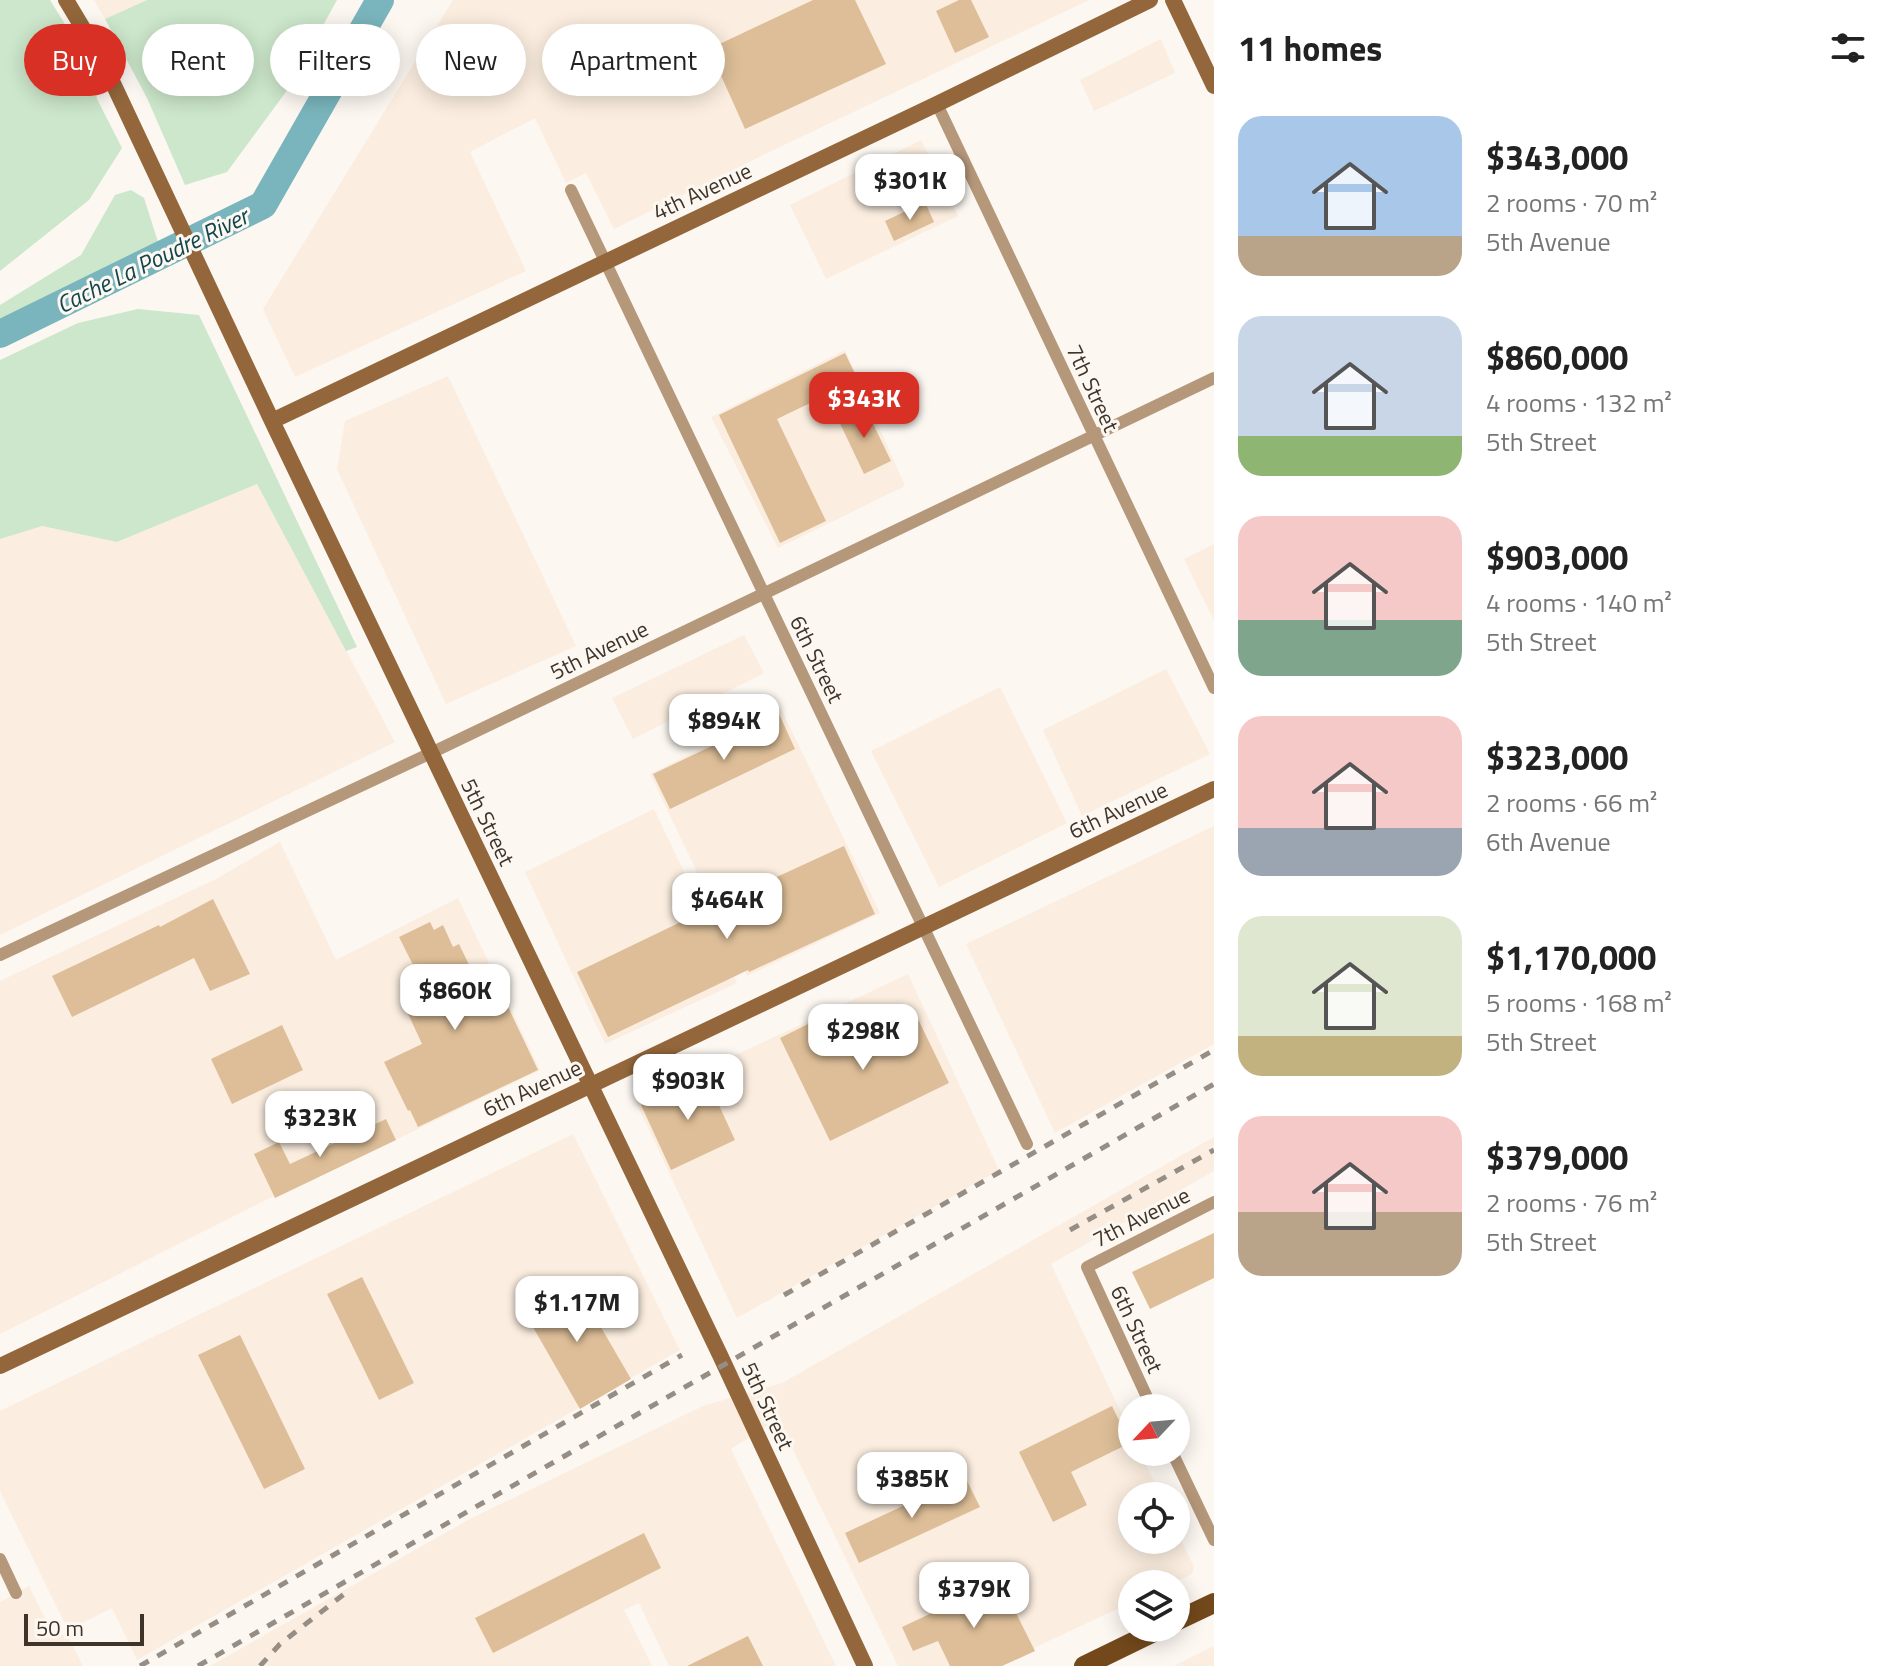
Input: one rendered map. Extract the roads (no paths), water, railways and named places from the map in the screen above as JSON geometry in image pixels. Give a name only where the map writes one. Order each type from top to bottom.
[{"type":"main road","points":[[1190,1614],[1214,1603]]},
{"type":"main road","points":[[1084,1666],[1133,1642]]},
{"type":"street","name":"5th Street","points":[[66,0],[102,60],[720,1355],[865,1666]]},
{"type":"street","name":"4th Avenue","points":[[272,421],[1150,0]]},
{"type":"street","points":[[1173,0],[1214,86]]},
{"type":"street","name":"7th Street","points":[[937,104],[1214,688]]},
{"type":"street","name":"6th Street","points":[[571,190],[1027,1144]]},
{"type":"street","name":"5th Avenue","points":[[0,955],[431,753],[1214,378]]},
{"type":"street","name":"6th Avenue","points":[[0,1366],[1214,789]]},
{"type":"street","name":"7th Avenue","points":[[1087,1267],[1214,1202]]},
{"type":"street","name":"6th Street","points":[[1087,1267],[1146,1394]]},
{"type":"street","points":[[1179,1466],[1214,1540]]},
{"type":"street","points":[[0,1559],[16,1593]]},
{"type":"waterway","name":"Cache La Poudre River","points":[[0,334],[263,205],[380,0]]},
{"type":"railway","points":[[784,1295],[1214,1050]]},
{"type":"railway","points":[[198,1666],[1214,1084]]},
{"type":"railway","points":[[1070,1230],[1214,1150]]},
{"type":"railway","points":[[140,1666],[682,1355]]},
{"type":"railway","points":[[260,1666],[280,1644],[348,1591]]}]
